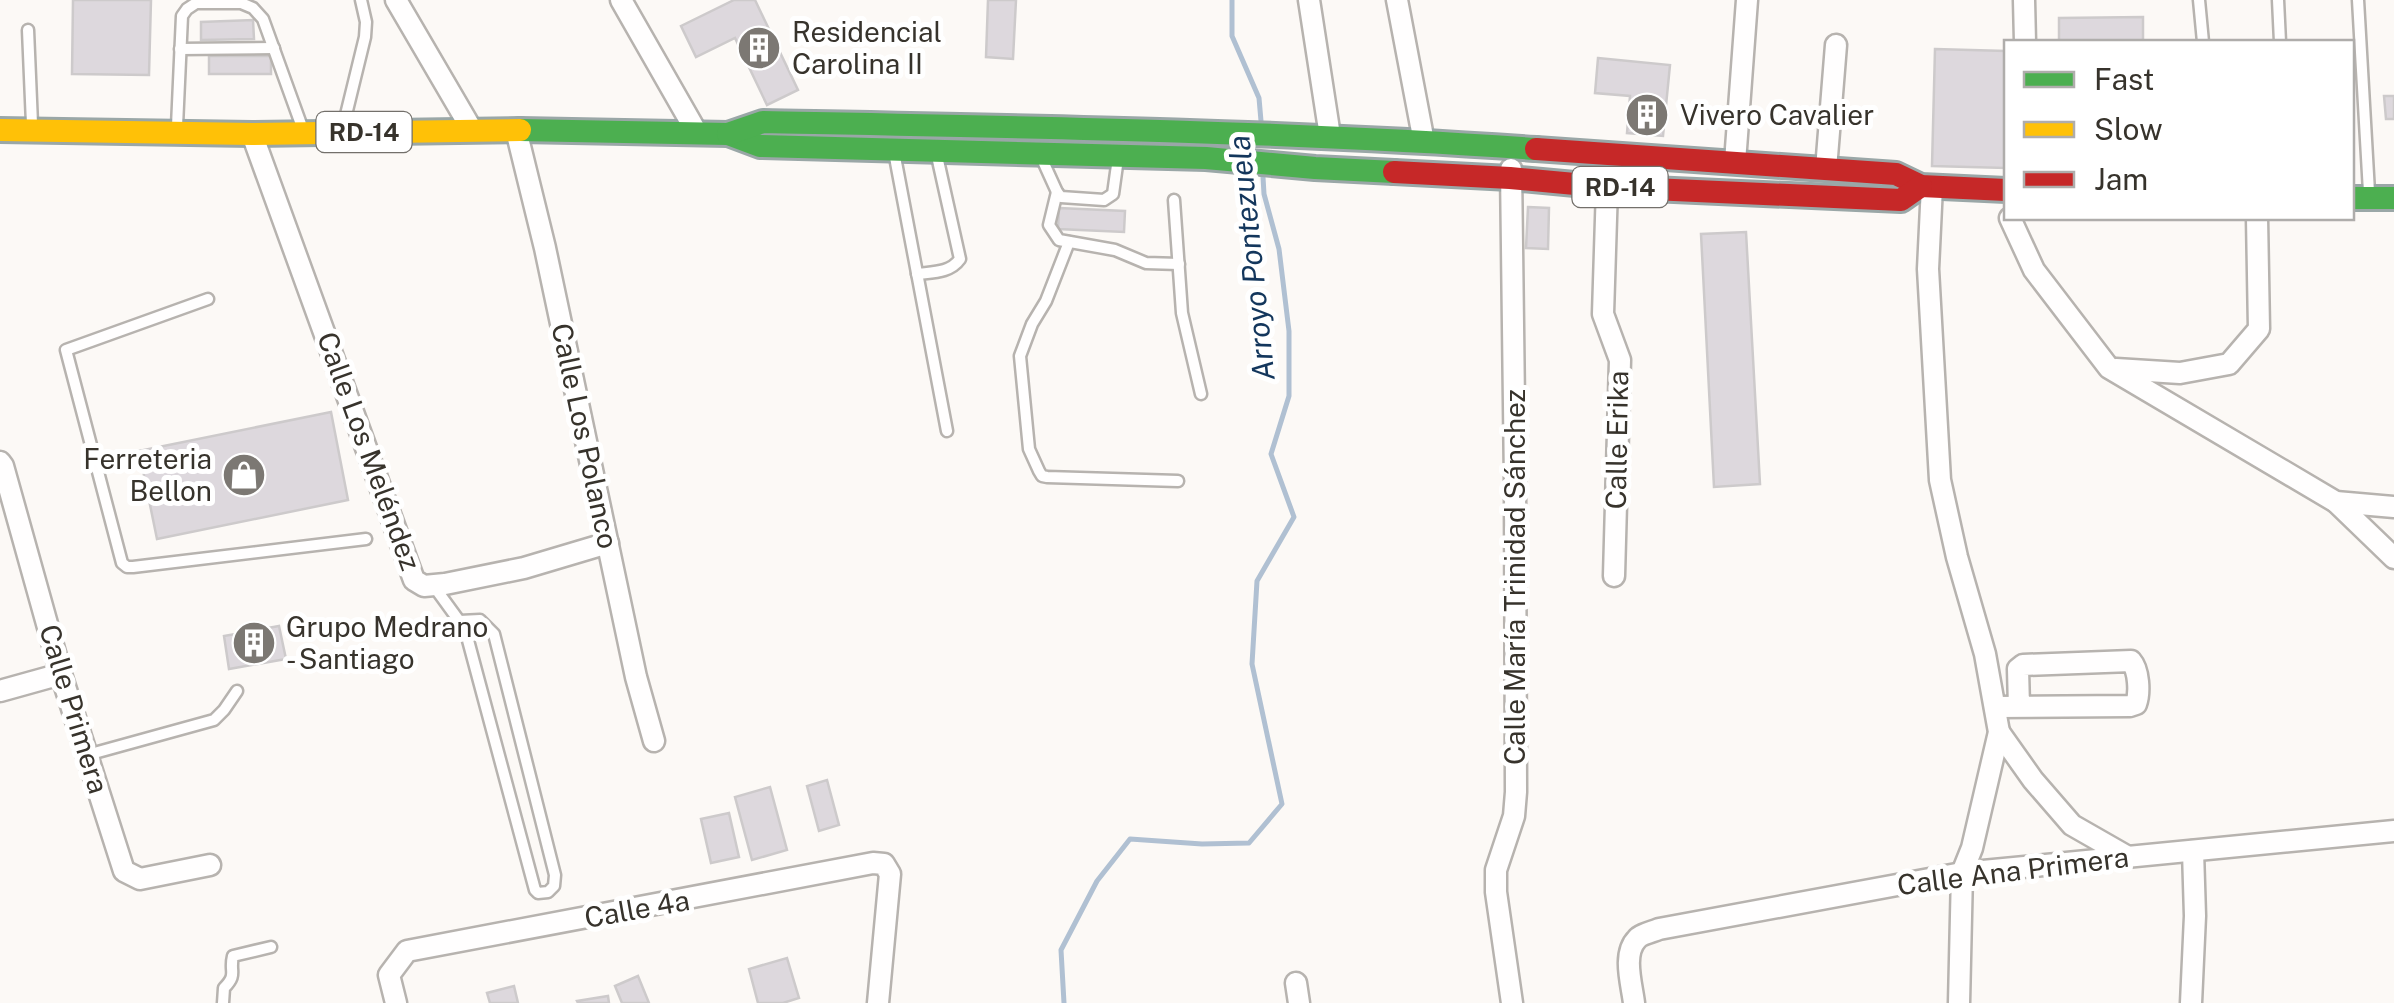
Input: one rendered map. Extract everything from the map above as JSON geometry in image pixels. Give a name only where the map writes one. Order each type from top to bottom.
[{"type":"main road","name":"RD-14","points":[[728,134],[763,122],[1322,136],[1896,174],[1927,186],[2003,197]]},
{"type":"main road","name":"RD-14","points":[[0,130],[698,133],[728,134],[760,146],[1206,158],[1608,187],[1901,200],[1927,186]]},
{"type":"main road","points":[[2361,198],[2394,198]]},
{"type":"street","points":[[396,0],[472,130]]},
{"type":"street","points":[[620,0],[698,133]]},
{"type":"street","points":[[1310,0],[1322,136]]},
{"type":"street","points":[[1397,0],[1424,142]]},
{"type":"street","points":[[1735,162],[1747,0]]},
{"type":"street","points":[[2024,0],[2025,40]]},
{"type":"street","points":[[1826,169],[1836,45]]},
{"type":"street","name":"Calle Los Polanco","points":[[516,130],[550,268],[636,677],[654,741]]},
{"type":"street","name":"Calle Los Meléndez","points":[[252,134],[414,580],[424,586],[524,568],[608,543]]},
{"type":"street","name":"Calle María Trinidad Sánchez","points":[[1512,146],[1516,792],[1514,816],[1496,870],[1512,1003]]},
{"type":"street","points":[[1927,186],[1940,480],[1985,654],[1999,732],[1972,848],[1962,873],[1959,1003]]},
{"type":"street","name":"Calle Erika","points":[[1608,187],[1603,314],[1620,360],[1614,576]]},
{"type":"street","points":[[2011,220],[2034,270],[2109,368],[2336,502],[2394,558]]},
{"type":"street","points":[[2109,368],[2180,373],[2229,364],[2259,329],[2256,220]]},
{"type":"street","name":"Calle Primera","points":[[0,462],[124,870],[140,879],[210,864]]},
{"type":"street","points":[[2336,502],[2394,507]]},
{"type":"street","points":[[1995,707],[2019,707],[2130,706],[2138,698],[2135,666],[2131,661],[2024,664],[2018,668],[2019,707]]},
{"type":"street","points":[[0,691],[62,674]]},
{"type":"street","points":[[1999,732],[2072,825],[2128,857]]},
{"type":"street","name":"Calle Ana Primera","points":[[1634,1003],[1631,950],[1637,938],[1659,929],[1962,873],[2394,831]]},
{"type":"street","points":[[2191,1003],[2193,850]]},
{"type":"street","name":"Calle 4a","points":[[396,1003],[389,974],[407,951],[873,863],[884,864],[890,874],[878,1003]]},
{"type":"lane","points":[[342,132],[365,37],[361,0]]},
{"type":"lane","points":[[2199,0],[2203,40]]},
{"type":"lane","points":[[2278,0],[2280,40]]},
{"type":"lane","points":[[2358,0],[2361,198]]},
{"type":"lane","points":[[176,132],[182,16],[196,2],[241,3],[253,8],[263,19],[304,133]]},
{"type":"lane","points":[[28,30],[32,130]]},
{"type":"lane","points":[[180,49],[274,48]]},
{"type":"lane","points":[[893,149],[947,431]]},
{"type":"lane","points":[[917,274],[946,270],[960,259],[936,152]]},
{"type":"lane","points":[[1040,154],[1057,192],[1068,199],[1107,199],[1114,190],[1118,156]]},
{"type":"lane","points":[[1057,192],[1049,224],[1059,240],[1115,250],[1146,263],[1179,264]]},
{"type":"lane","points":[[1174,200],[1182,313],[1201,394]]},
{"type":"lane","points":[[1068,242],[1020,356],[1029,449],[1039,471],[1048,477],[1178,481]]},
{"type":"lane","points":[[208,299],[66,350],[124,566],[366,539]]},
{"type":"lane","points":[[432,585],[465,629],[535,890],[548,892],[554,886],[555,875],[494,634],[480,620],[460,621]]},
{"type":"lane","points":[[87,754],[214,720],[237,692]]},
{"type":"lane","points":[[223,1003],[224,988],[234,973],[233,956],[271,946]]},
{"type":"building","points":[[73,0],[151,0],[149,75],[72,74]]},
{"type":"building","name":"Residencial Carolina II","points":[[734,0],[755,0],[798,90],[767,105],[735,38],[696,57],[681,26]]},
{"type":"building","points":[[988,0],[1016,0],[1013,59],[986,57]]},
{"type":"building","points":[[2143,17],[2143,40],[2059,40],[2059,18]]},
{"type":"building","points":[[253,20],[254,39],[201,40],[201,22]]},
{"type":"building","points":[[1935,49],[2004,51],[2004,168],[1932,166]]},
{"type":"building","points":[[209,56],[271,56],[271,74],[209,74]]},
{"type":"building","name":"Vivero Cavalier","points":[[1598,58],[1670,65],[1663,136],[1627,133],[1630,96],[1595,93]]},
{"type":"building","points":[[2384,96],[2394,96],[2394,119],[2386,119]]},
{"type":"building","points":[[1528,207],[1549,208],[1548,249],[1526,248]]},
{"type":"building","points":[[1059,208],[1125,211],[1124,232],[1058,229]]},
{"type":"building","points":[[1746,232],[1760,484],[1714,487],[1701,234]]},
{"type":"building","name":"Ferreteria Bellon","points":[[331,412],[348,500],[157,539],[139,451]]},
{"type":"building","name":"Grupo Medrano - Santiago","points":[[279,626],[286,659],[229,669],[224,636]]},
{"type":"building","points":[[827,780],[839,825],[819,831],[807,786]]},
{"type":"building","points":[[770,787],[787,850],[752,860],[735,797]]},
{"type":"building","points":[[729,813],[739,857],[711,863],[701,819]]},
{"type":"building","points":[[787,958],[799,998],[783,1003],[758,1003],[749,969]]},
{"type":"building","points":[[638,976],[649,1003],[622,1003],[615,986]]},
{"type":"building","points":[[514,986],[518,1003],[490,1003],[487,993]]},
{"type":"building","points":[[608,996],[609,1003],[577,1001]]},
{"type":"waterway","name":"Arroyo Pontezuela","points":[[1232,0],[1232,36],[1259,98],[1261,121]]},
{"type":"waterway","name":"Arroyo Pontezuela","points":[[1064,1003],[1061,950],[1097,881],[1130,839],[1249,843],[1282,804],[1252,664],[1257,581],[1294,517],[1271,454],[1289,396],[1289,331],[1279,249],[1263,177]]},
{"type":"traffic: fast","points":[[728,134],[763,122],[1247,134],[1536,149]]},
{"type":"traffic: fast","points":[[520,130],[728,134],[760,146],[1206,158],[1394,172]]},
{"type":"traffic: fast","points":[[2354,198],[2394,198]]},
{"type":"traffic: slow","points":[[0,130],[252,134],[520,130]]},
{"type":"traffic: jam","points":[[1536,149],[1896,174],[1921,186],[2004,190]]},
{"type":"traffic: jam","points":[[1394,172],[1607,187],[1901,200],[1921,186]]},
{"type":"place","name":"Residencial Carolina II","points":[[759,48]]},
{"type":"place","name":"Vivero Cavalier","points":[[1647,115]]},
{"type":"place","name":"Ferreteria Bellon","points":[[244,475]]},
{"type":"place","name":"Grupo Medrano - Santiago","points":[[254,643]]}]
